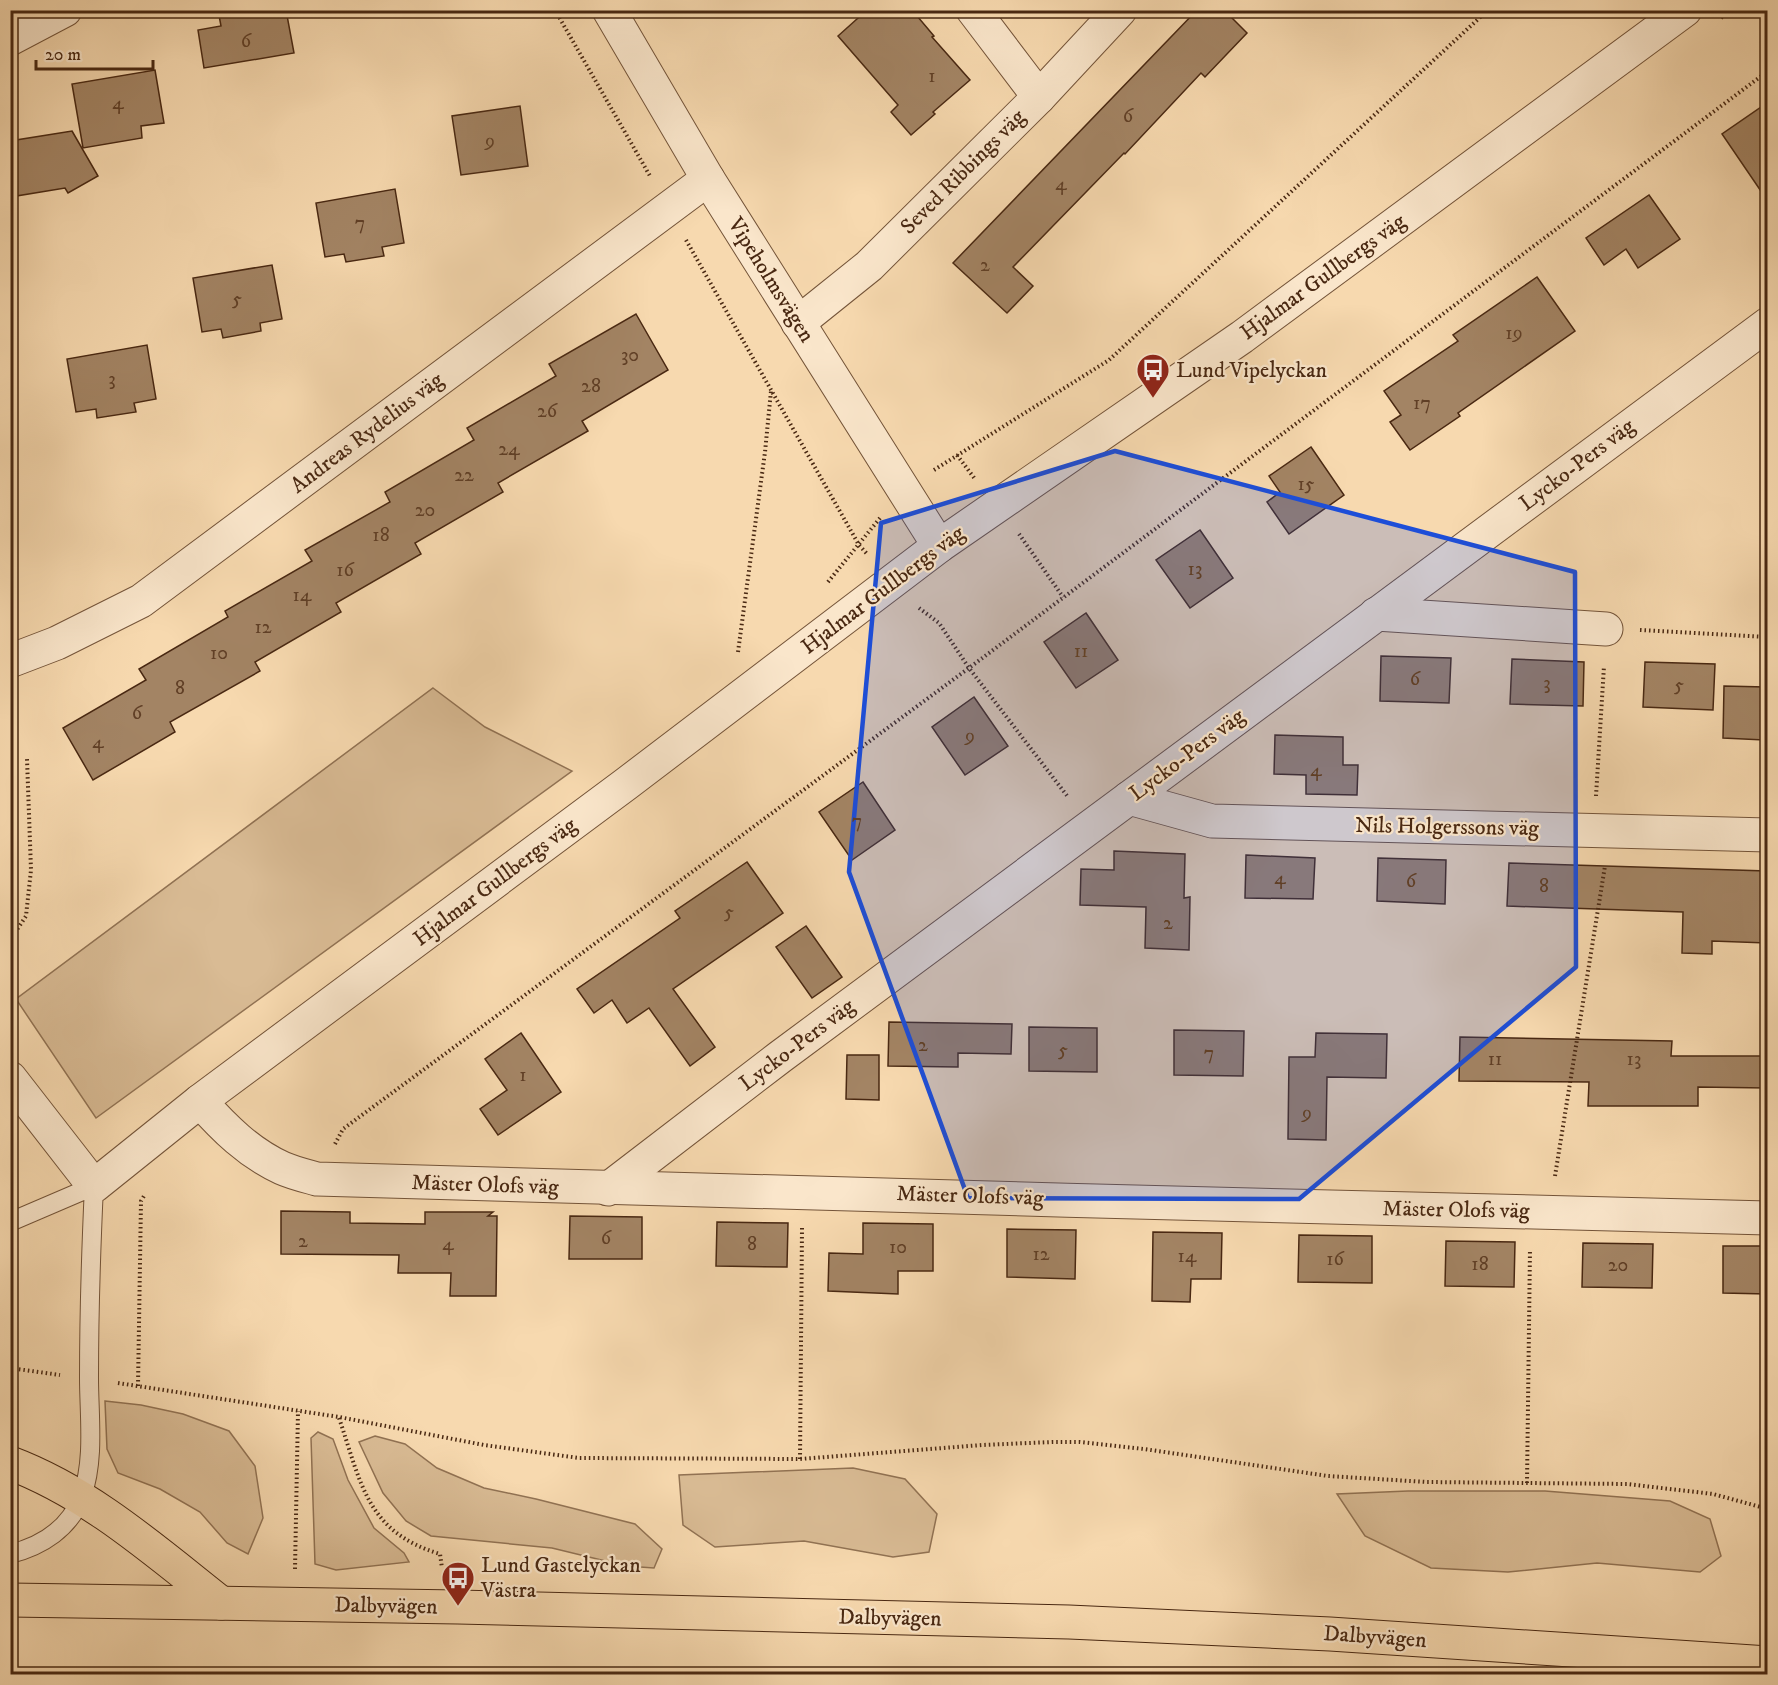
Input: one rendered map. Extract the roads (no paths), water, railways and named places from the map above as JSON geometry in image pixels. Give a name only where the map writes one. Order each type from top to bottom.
[{"type":"main road","points":[[10,1463],[81,1497],[221,1603]]},
{"type":"main road","name":"Dalbyvägen","points":[[10,1600],[1069,1622],[1330,1634],[1767,1663]]},
{"type":"street","points":[[10,39],[65,10]]},
{"type":"street","name":"Vipeholmsvägen","points":[[609,10],[708,179],[939,546]]},
{"type":"street","points":[[973,10],[1039,97]]},
{"type":"street","name":"Seved Ribbings väg","points":[[798,323],[869,266],[1039,97],[1120,10]]},
{"type":"street","name":"Hjalmar Gullbergs väg","points":[[94,1186],[200,1101],[626,784],[939,546],[1242,337],[1685,10]]},
{"type":"street","name":"Andreas Rydelius väg","points":[[10,661],[57,643],[141,601],[708,179]]},
{"type":"street","name":"Lycko-Pers väg","points":[[608,1189],[780,1057],[1767,324]]},
{"type":"street","points":[[1376,615],[1606,629]]},
{"type":"street","name":"Nils Holgerssons väg","points":[[1129,798],[1212,821],[1767,835]]},
{"type":"street","points":[[10,1078],[94,1186]]},
{"type":"street","name":"Mäster Olofs väg","points":[[200,1101],[222,1126],[248,1149],[282,1169],[317,1179],[608,1189],[802,1192],[1767,1218]]},
{"type":"lane","points":[[10,1222],[94,1186],[89,1273],[89,1445],[86,1478],[81,1497],[68,1520],[52,1536],[10,1554]]},
{"type":"place","name":"Lund Vipelyckan","points":[[1153,399]]},
{"type":"place","name":"Lund Gastelyckan Västra","points":[[458,1607]]}]
